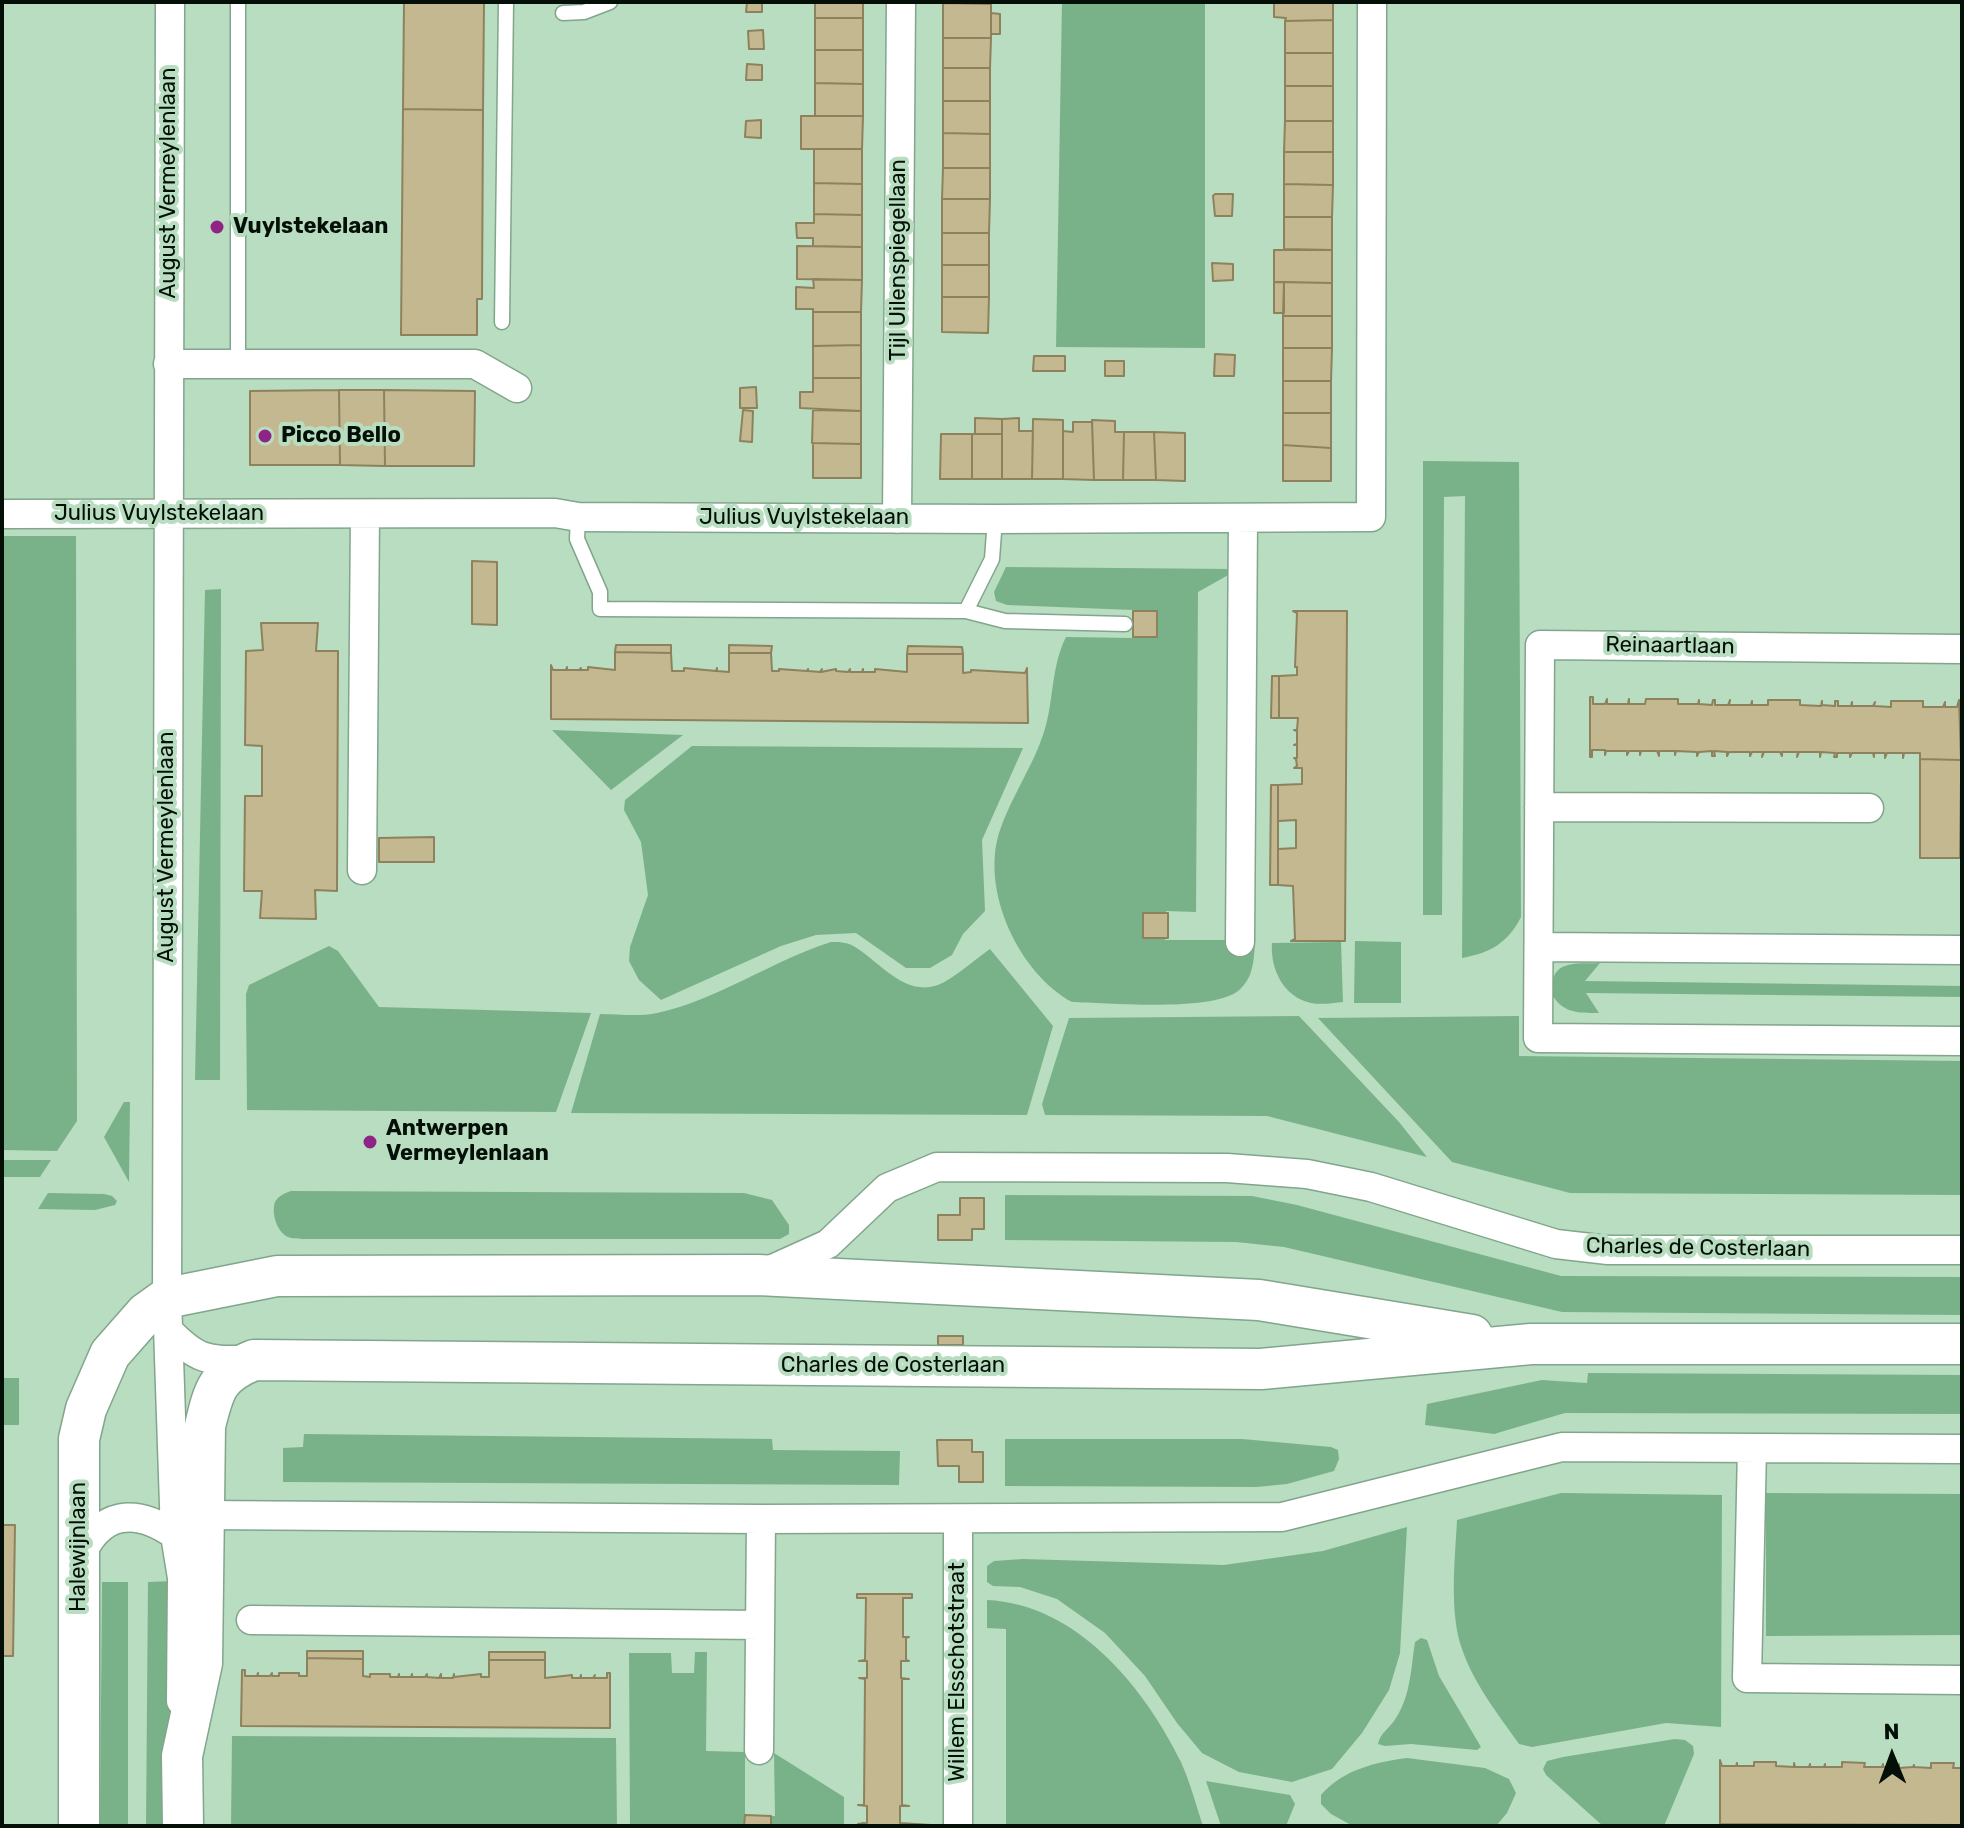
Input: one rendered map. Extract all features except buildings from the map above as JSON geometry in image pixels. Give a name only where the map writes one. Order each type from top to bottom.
[{"type":"main road","name":"Charles de Costerlaan","points":[[168,1314],[277,1276],[758,1275],[1259,1300],[1531,1344]]},
{"type":"main road","name":"Halewijnlaan","points":[[79,1826],[79,1439],[86,1409],[110,1354],[146,1313],[168,1314]]},
{"type":"main road","name":"Charles de Costerlaan","points":[[254,1360],[1261,1369],[1531,1344],[1962,1344]]},
{"type":"main road","points":[[183,1826],[182,1756],[202,1663],[189,1525],[205,1426],[214,1392],[231,1369],[254,1360]]},
{"type":"street","name":"August Vermeylenlaan","points":[[168,1314],[170,2]]},
{"type":"street","name":"Tijl Uilenspiegellaan","points":[[897,519],[901,2]]},
{"type":"street","name":"Julius Vuylstekelaan","points":[[2,514],[555,513],[578,517],[897,519],[1371,517],[1372,2]]},
{"type":"street","points":[[168,364],[475,364],[517,388]]},
{"type":"street","points":[[362,870],[365,514]]},
{"type":"street","points":[[1240,942],[1243,519]]},
{"type":"street","name":"Reinaartlaan","points":[[1962,649],[1540,645],[1538,1038],[1962,1041]]},
{"type":"street","points":[[1539,807],[1869,808]]},
{"type":"street","points":[[1539,947],[1962,950]]},
{"type":"street","name":"Charles de Costerlaan","points":[[758,1275],[828,1244],[887,1188],[937,1167],[1227,1168],[1307,1174],[1371,1187],[1556,1244],[1608,1250],[1962,1250]]},
{"type":"street","points":[[168,1314],[189,1525]]},
{"type":"street","name":"Charles de Costerlaan","points":[[168,1314],[189,1351],[209,1360],[254,1360]]},
{"type":"street","points":[[79,1559],[88,1538],[109,1522],[132,1517],[189,1525],[1282,1517],[1562,1447],[1962,1449]]},
{"type":"street","points":[[1752,1448],[1747,1678],[1962,1680]]},
{"type":"street","points":[[759,1750],[761,1519]]},
{"type":"street","name":"Willem Elsschotstraat","points":[[958,1519],[958,1826]]},
{"type":"street","points":[[251,1620],[760,1625]]},
{"type":"lane","points":[[238,2],[238,363]]},
{"type":"lane","points":[[502,322],[506,2]]},
{"type":"lane","points":[[563,13],[584,12],[610,2]]},
{"type":"lane","points":[[578,517],[577,539],[600,592],[600,609],[966,611],[1005,621],[1125,624]]},
{"type":"lane","points":[[966,611],[992,559],[995,519]]},
{"type":"green space","points":[[1062,2],[1205,2],[1205,348],[1056,347]]},
{"type":"green space","points":[[1423,461],[1519,462],[1521,917],[1510,934],[1497,945],[1462,958],[1465,496],[1444,497],[1442,915],[1423,915]]},
{"type":"green space","points":[[2,536],[76,536],[77,1121],[57,1151],[2,1150]]},
{"type":"green space","points":[[1006,567],[1230,569],[1230,574],[1198,592],[1196,912],[1166,911],[1165,940],[1255,940],[1250,974],[1238,991],[1225,998],[1183,1004],[1072,1002],[1036,972],[1009,929],[995,880],[999,833],[1044,732],[1061,648],[1066,637],[1132,638],[1133,610],[1007,605],[996,601],[994,592]]},
{"type":"green space","points":[[221,589],[220,1080],[195,1080],[205,590]]},
{"type":"green space","points":[[552,730],[683,735],[611,790]]},
{"type":"green space","points":[[692,746],[1023,748],[982,840],[985,911],[963,934],[952,955],[930,968],[906,968],[856,933],[816,935],[781,946],[661,1000],[639,980],[629,961],[630,947],[648,895],[641,842],[624,810],[625,800]]},
{"type":"green space","points":[[1355,941],[1401,942],[1401,1003],[1354,1003]]},
{"type":"green space","points":[[831,942],[852,945],[903,982],[926,987],[950,979],[990,949],[1053,1026],[1027,1115],[571,1113],[600,1014],[643,1015],[680,1007]]},
{"type":"green space","points":[[1341,942],[1343,1002],[1323,1004],[1301,1000],[1280,980],[1273,962],[1272,943]]},
{"type":"green space","points":[[329,946],[338,951],[379,1007],[591,1013],[556,1112],[247,1110],[246,994],[249,985]]},
{"type":"green space","points":[[1600,963],[1585,981],[1962,986],[1962,997],[1586,993],[1599,1013],[1571,1010],[1555,1000],[1551,993],[1552,982],[1560,969],[1573,964]]},
{"type":"green space","points":[[1299,1016],[1399,1122],[1427,1157],[1267,1116],[1045,1115],[1042,1104],[1069,1018]]},
{"type":"green space","points":[[1519,1016],[1519,1056],[1962,1061],[1962,1195],[1570,1193],[1452,1162],[1318,1018]]},
{"type":"green space","points":[[124,1102],[130,1102],[129,1182],[104,1137]]},
{"type":"green space","points":[[2,1160],[51,1160],[40,1177],[2,1177]]},
{"type":"green space","points":[[291,1191],[744,1193],[772,1200],[789,1225],[789,1234],[780,1239],[302,1239],[288,1237],[276,1222],[276,1200]]},
{"type":"green space","points":[[48,1193],[104,1194],[117,1201],[115,1205],[95,1210],[38,1209]]},
{"type":"green space","points":[[1005,1195],[1252,1196],[1297,1205],[1561,1276],[1962,1277],[1962,1315],[1562,1312],[1284,1247],[1236,1242],[1005,1240]]},
{"type":"green space","points":[[1588,1373],[1962,1375],[1962,1414],[1565,1413],[1494,1434],[1425,1425],[1427,1404],[1542,1380],[1587,1383]]},
{"type":"green space","points":[[2,1378],[19,1378],[19,1425],[2,1425]]},
{"type":"green space","points":[[304,1434],[772,1439],[773,1450],[900,1451],[899,1485],[283,1482],[283,1448],[303,1447]]},
{"type":"green space","points":[[1005,1439],[1242,1439],[1331,1447],[1338,1450],[1339,1459],[1334,1471],[1287,1484],[1257,1487],[1005,1486]]},
{"type":"green space","points":[[1561,1493],[1722,1495],[1721,1727],[1666,1723],[1532,1747],[1519,1744],[1495,1710],[1462,1649],[1455,1619],[1457,1520]]},
{"type":"green space","points":[[1766,1493],[1962,1494],[1962,1635],[1766,1636]]},
{"type":"green space","points":[[1407,1527],[1400,1653],[1389,1690],[1362,1733],[1332,1769],[1292,1782],[1239,1772],[1202,1753],[1145,1676],[1105,1633],[1057,1599],[1020,1587],[993,1586],[987,1582],[987,1566],[994,1561],[1023,1559],[1224,1565],[1323,1551]]},
{"type":"green space","points":[[174,1581],[172,1826],[146,1826],[148,1582]]},
{"type":"green space","points":[[102,1582],[128,1582],[128,1826],[100,1826]]},
{"type":"green space","points":[[987,1600],[1020,1605],[1050,1616],[1104,1654],[1148,1706],[1166,1734],[1181,1762],[1203,1826],[1006,1826],[1006,1629],[987,1628]]},
{"type":"green space","points":[[1421,1638],[1427,1640],[1439,1676],[1481,1747],[1477,1750],[1378,1744],[1405,1700],[1415,1642]]},
{"type":"green space","points":[[695,1652],[707,1652],[706,1751],[745,1752],[745,1817],[775,1816],[774,1753],[844,1797],[844,1826],[630,1826],[629,1653],[671,1653],[672,1673],[694,1673]]},
{"type":"green space","points":[[232,1736],[616,1738],[617,1826],[231,1826]]},
{"type":"green space","points":[[1685,1740],[1693,1746],[1694,1754],[1664,1826],[1603,1826],[1543,1769],[1547,1761],[1563,1757]]},
{"type":"green space","points":[[1407,1758],[1485,1768],[1509,1779],[1516,1793],[1507,1813],[1496,1826],[1353,1826],[1331,1814],[1321,1804],[1321,1795],[1329,1786],[1349,1773]]},
{"type":"green space","points":[[1206,1781],[1290,1795],[1295,1804],[1286,1826],[1221,1826]]},
{"type":"place","name":"Vuylstekelaan","points":[[217,227]]},
{"type":"place","name":"Picco Bello","points":[[265,436]]},
{"type":"place","name":"Antwerpen Vermeylenlaan","points":[[370,1142]]}]
